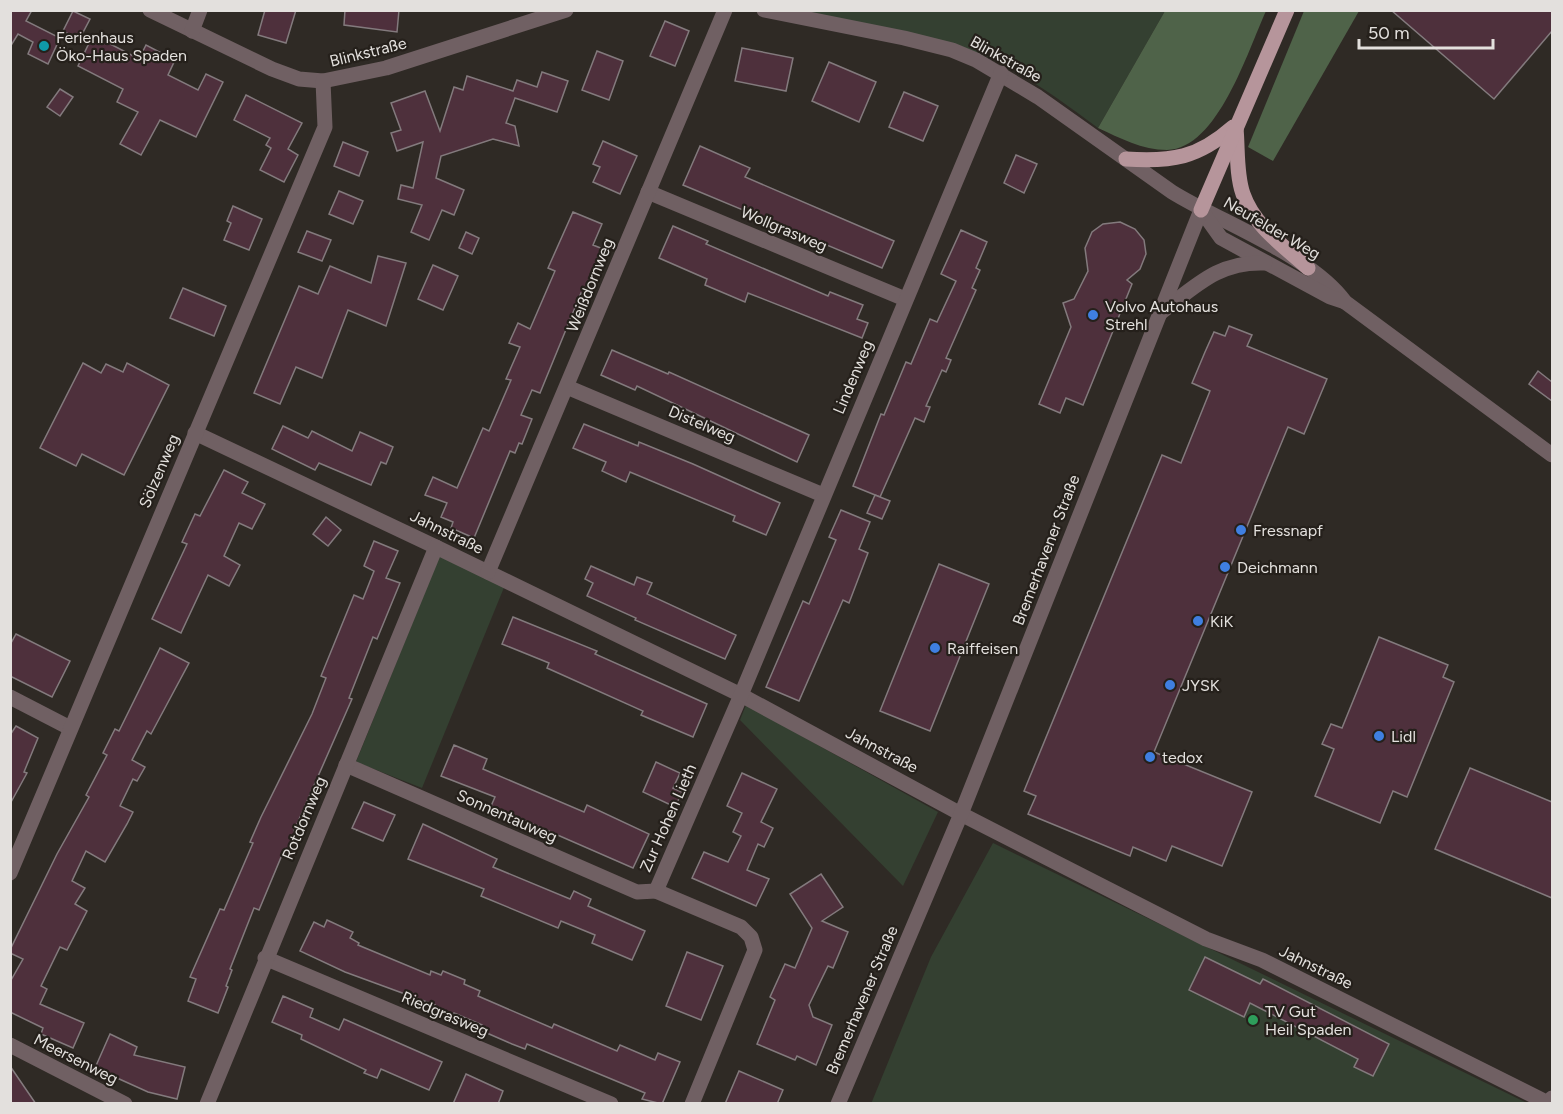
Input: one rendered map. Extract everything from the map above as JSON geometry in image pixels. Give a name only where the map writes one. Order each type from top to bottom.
[{"type":"main road","name":"Bremerhavener Straße","points":[[1201,210],[1287,10]]},
{"type":"main road","points":[[1126,159],[1158,161],[1192,154],[1213,144],[1236,125]]},
{"type":"main road","points":[[1236,125],[1242,192],[1251,212],[1265,229],[1308,268]]},
{"type":"street","name":"Blinkstraße","points":[[150,10],[272,69],[299,78],[323,81],[386,68],[566,10]]},
{"type":"street","points":[[192,32],[200,10]]},
{"type":"street","name":"Weißdornweg","points":[[488,572],[724,10]]},
{"type":"street","name":"Blinkstraße","points":[[764,10],[952,50],[1001,73],[1201,210]]},
{"type":"street","name":"Lindenweg","points":[[741,695],[1001,73]]},
{"type":"street","name":"Sölzenweg","points":[[10,873],[325,127],[323,81]]},
{"type":"street","name":"Wollgrasweg","points":[[648,192],[905,299]]},
{"type":"street","name":"Neufelder Weg","points":[[1201,210],[1221,238],[1330,297],[1345,302],[1552,455]]},
{"type":"street","name":"Neufelder Weg","points":[[1201,210],[1234,224],[1308,268],[1333,285],[1345,302]]},
{"type":"street","name":"Bremerhavener Straße","points":[[838,1104],[961,814],[1201,210]]},
{"type":"street","points":[[1159,313],[1214,274],[1232,265],[1268,263]]},
{"type":"street","name":"Distelweg","points":[[567,387],[823,495]]},
{"type":"street","name":"Jahnstraße","points":[[195,433],[436,546],[741,695],[961,814],[1206,939],[1262,960],[1550,1103]]},
{"type":"street","name":"Rotdornweg","points":[[207,1104],[436,546]]},
{"type":"street","name":"Zur Hohen Lieth","points":[[692,1104],[755,950],[752,937],[741,927],[656,891],[741,695]]},
{"type":"street","points":[[10,697],[70,728]]},
{"type":"street","name":"Sonnentauweg","points":[[346,765],[637,892],[656,891]]},
{"type":"street","name":"Riedgrasweg","points":[[265,958],[611,1104]]},
{"type":"street","name":"Meersenweg","points":[[10,1045],[125,1104]]},
{"type":"street","points":[[1550,1103],[1552,1098]]},
{"type":"green space","points":[[789,11],[1165,11],[1098,128],[1063,102],[1012,70],[954,44]]},
{"type":"green space","points":[[1165,11],[1266,11],[1240,72],[1216,116],[1201,133],[1185,145],[1167,150],[1140,146],[1098,128]]},
{"type":"green space","points":[[1304,11],[1359,11],[1273,161],[1248,147]]},
{"type":"green space","points":[[440,555],[505,585],[422,788],[356,762]]},
{"type":"green space","points":[[746,705],[938,812],[903,886],[740,720]]},
{"type":"green space","points":[[993,843],[1527,1103],[871,1104],[931,957]]},
{"type":"building","points":[[10,10],[32,10],[26,21],[60,38],[48,64],[28,54],[33,42],[18,34],[10,47]]},
{"type":"building","points":[[265,10],[296,10],[286,43],[258,35]]},
{"type":"building","points":[[345,10],[399,10],[397,32],[344,25]]},
{"type":"building","points":[[1391,10],[1552,10],[1552,31],[1494,99]]},
{"type":"building","points":[[73,11],[90,19],[79,40],[63,31]]},
{"type":"building","points":[[665,21],[689,31],[675,66],[650,56]]},
{"type":"building","points":[[93,35],[139,59],[146,45],[175,60],[168,75],[198,90],[206,74],[223,82],[196,137],[160,120],[141,155],[120,144],[138,112],[117,102],[123,89],[78,66]]},
{"type":"building","points":[[742,48],[793,58],[786,91],[735,81]]},
{"type":"building","points":[[597,51],[623,61],[609,100],[582,90]]},
{"type":"building","points":[[829,62],[876,82],[859,122],[812,101]]},
{"type":"building","points":[[542,72],[568,81],[557,112],[515,98],[506,123],[515,126],[519,146],[493,139],[441,156],[436,178],[464,190],[454,215],[442,210],[429,240],[411,232],[422,205],[398,199],[401,185],[413,188],[423,142],[397,151],[391,133],[401,130],[391,103],[425,91],[440,131],[454,87],[463,90],[467,76],[513,91],[517,80],[537,87]]},
{"type":"building","points":[[60,89],[73,97],[60,116],[47,107]]},
{"type":"building","points":[[904,92],[938,106],[923,141],[889,127]]},
{"type":"building","points":[[246,95],[302,123],[288,149],[298,155],[284,182],[260,170],[271,148],[266,145],[270,138],[234,120]]},
{"type":"building","points":[[603,141],[637,156],[620,194],[593,182],[600,167],[593,164]]},
{"type":"building","points":[[343,142],[368,152],[359,176],[334,166]]},
{"type":"building","points":[[700,146],[750,168],[745,177],[894,241],[882,268],[683,185]]},
{"type":"building","points":[[1016,155],[1037,164],[1024,193],[1004,183]]},
{"type":"building","points":[[339,191],[363,201],[353,224],[329,214]]},
{"type":"building","points":[[233,206],[262,219],[249,250],[224,240],[231,223],[227,221]]},
{"type":"building","points":[[573,212],[602,224],[593,245],[603,249],[583,294],[581,293],[540,393],[532,390],[521,415],[532,419],[522,444],[519,443],[515,453],[510,451],[474,538],[451,528],[453,522],[441,517],[447,503],[425,495],[433,477],[457,488],[483,428],[489,431],[511,380],[506,379],[520,347],[509,343],[518,323],[530,329],[555,271],[548,268]]},
{"type":"building","name":"Volvo Autohaus Strehl","points":[[1120,222],[1135,229],[1144,240],[1146,254],[1140,269],[1127,280],[1132,284],[1083,405],[1066,398],[1060,413],[1039,404],[1071,327],[1063,303],[1074,299],[1088,271],[1085,248],[1092,232],[1103,224]]},
{"type":"building","points":[[673,226],[708,241],[706,244],[828,296],[830,292],[863,305],[857,319],[868,323],[862,338],[748,293],[745,302],[705,285],[707,279],[659,258]]},
{"type":"building","points":[[961,230],[987,242],[976,268],[980,270],[972,288],[976,290],[946,358],[951,360],[946,372],[942,370],[926,406],[930,407],[924,422],[915,418],[880,497],[853,486],[881,414],[884,415],[906,362],[911,364],[930,319],[937,322],[956,281],[941,274]]},
{"type":"building","points":[[307,231],[331,240],[322,261],[298,252]]},
{"type":"building","points":[[466,232],[479,238],[472,254],[459,248]]},
{"type":"building","points":[[378,256],[406,263],[386,326],[348,310],[322,378],[296,367],[280,404],[254,393],[299,286],[318,294],[330,266],[371,283]]},
{"type":"building","points":[[433,265],[458,276],[443,310],[418,299]]},
{"type":"building","points":[[183,288],[226,306],[214,336],[170,318]]},
{"type":"building","points":[[1229,326],[1252,335],[1247,346],[1327,379],[1304,434],[1288,427],[1154,752],[1252,792],[1222,866],[1172,846],[1166,861],[1133,847],[1130,856],[1028,814],[1036,796],[1024,791],[1162,455],[1181,463],[1210,391],[1192,383],[1205,352],[1214,332],[1225,336]]},
{"type":"building","points":[[612,350],[668,374],[669,372],[809,435],[797,462],[637,386],[635,390],[601,375]]},
{"type":"building","points":[[83,363],[101,373],[106,364],[123,372],[127,363],[169,385],[124,475],[82,454],[76,466],[40,448]]},
{"type":"building","points":[[1538,371],[1552,382],[1552,401],[1529,384]]},
{"type":"building","points":[[584,424],[638,446],[639,442],[780,503],[766,535],[733,521],[735,516],[630,472],[626,482],[602,471],[606,462],[573,448]]},
{"type":"building","points":[[283,426],[308,438],[312,431],[352,451],[360,432],[393,447],[386,464],[381,462],[371,485],[319,463],[315,470],[272,449]]},
{"type":"building","points":[[224,470],[248,482],[242,493],[265,504],[252,529],[239,523],[224,556],[240,565],[229,586],[208,575],[181,633],[152,619],[187,544],[182,542],[195,514],[200,516]]},
{"type":"building","points":[[875,495],[890,501],[882,519],[867,513]]},
{"type":"building","points":[[841,510],[870,522],[859,549],[868,553],[849,603],[843,600],[799,701],[766,687],[803,601],[809,604],[836,540],[829,537]]},
{"type":"building","points":[[326,517],[341,530],[328,546],[313,534]]},
{"type":"building","points":[[374,541],[398,551],[386,578],[400,583],[377,639],[373,637],[349,698],[352,699],[294,831],[296,832],[285,857],[282,855],[259,910],[254,908],[230,969],[232,970],[226,986],[228,987],[218,1013],[188,1001],[196,979],[190,977],[220,909],[224,910],[253,843],[250,842],[261,817],[312,714],[326,678],[321,676],[354,595],[363,599],[374,571],[364,566]]},
{"type":"building","name":"Raiffeisen","points":[[939,564],[989,584],[930,731],[880,711]]},
{"type":"building","points":[[591,566],[634,585],[637,577],[652,583],[647,594],[736,635],[725,659],[635,620],[636,618],[587,596],[593,583],[585,579]]},
{"type":"building","points":[[513,617],[597,651],[595,654],[707,704],[693,737],[641,715],[643,711],[547,668],[549,663],[502,644]]},
{"type":"building","points":[[16,634],[70,661],[52,697],[10,676],[10,645]]},
{"type":"building","name":"Lidl","points":[[1379,637],[1448,665],[1443,677],[1454,682],[1407,797],[1393,791],[1380,823],[1315,796],[1334,749],[1322,744],[1331,724],[1342,728]]},
{"type":"building","points":[[160,648],[189,663],[151,734],[147,731],[132,760],[145,767],[137,781],[133,779],[120,806],[133,812],[127,824],[105,862],[86,851],[72,881],[85,888],[75,904],[87,911],[67,950],[60,947],[41,986],[47,989],[40,1004],[84,1023],[73,1048],[41,1034],[43,1028],[10,1012],[10,982],[23,959],[10,953],[10,950],[57,854],[89,797],[86,795],[107,755],[103,753],[115,729],[119,731]]},
{"type":"building","points":[[16,726],[38,738],[24,772],[27,773],[10,804],[10,735]]},
{"type":"building","points":[[454,745],[487,759],[483,769],[584,812],[587,805],[649,834],[633,868],[491,806],[495,797],[441,776]]},
{"type":"building","points":[[656,762],[680,773],[673,788],[682,792],[675,807],[643,792]]},
{"type":"building","points":[[1470,768],[1552,802],[1552,898],[1435,849]]},
{"type":"building","points":[[742,773],[777,789],[761,822],[773,828],[764,847],[758,844],[747,870],[769,879],[756,906],[692,878],[704,852],[728,862],[741,836],[733,832],[742,813],[727,806]]},
{"type":"building","points":[[364,802],[395,815],[383,841],[352,828]]},
{"type":"building","points":[[423,824],[497,859],[493,867],[570,899],[574,891],[591,899],[588,906],[645,931],[632,960],[592,943],[595,935],[561,921],[558,928],[481,896],[484,889],[408,859]]},
{"type":"building","points":[[821,874],[843,907],[822,921],[848,932],[833,968],[828,966],[809,1005],[813,1017],[832,1025],[816,1065],[797,1056],[795,1060],[757,1044],[775,1000],[770,997],[785,964],[795,968],[812,928],[790,894]]},
{"type":"building","points":[[327,920],[353,932],[350,938],[359,943],[358,945],[430,975],[431,971],[441,975],[443,971],[465,980],[464,984],[480,991],[478,996],[552,1028],[554,1024],[617,1051],[620,1045],[655,1060],[658,1053],[680,1062],[662,1104],[642,1099],[645,1093],[527,1044],[525,1049],[512,1044],[480,1030],[482,1025],[454,1013],[452,1017],[433,1009],[435,1005],[345,972],[300,951],[314,922],[324,927]]},
{"type":"building","points":[[687,952],[723,966],[701,1020],[666,1006]]},
{"type":"building","points":[[1205,957],[1260,984],[1263,979],[1389,1044],[1373,1076],[1354,1067],[1358,1059],[1250,1003],[1244,1017],[1189,990]]},
{"type":"building","points":[[283,996],[313,1009],[310,1017],[339,1030],[344,1019],[442,1062],[429,1090],[381,1069],[377,1078],[364,1073],[366,1070],[301,1039],[302,1035],[272,1022]]},
{"type":"building","points":[[110,1034],[137,1047],[134,1055],[185,1067],[177,1099],[148,1092],[95,1068]]},
{"type":"building","points":[[10,1066],[36,1104],[10,1104]]},
{"type":"building","points":[[739,1071],[783,1090],[777,1104],[725,1104]]},
{"type":"building","points":[[466,1074],[503,1091],[498,1104],[453,1104]]},
{"type":"place","name":"Ferienhaus Öko-Haus Spaden","points":[[44,46]]},
{"type":"place","name":"Volvo Autohaus Strehl","points":[[1093,315]]},
{"type":"place","name":"Fressnapf","points":[[1241,530]]},
{"type":"place","name":"Deichmann","points":[[1225,567]]},
{"type":"place","name":"KiK","points":[[1198,621]]},
{"type":"place","name":"Raiffeisen","points":[[935,648]]},
{"type":"place","name":"JYSK","points":[[1170,685]]},
{"type":"place","name":"Lidl","points":[[1379,736]]},
{"type":"place","name":"tedox","points":[[1150,757]]},
{"type":"place","name":"TV Gut Heil Spaden","points":[[1253,1020]]}]
